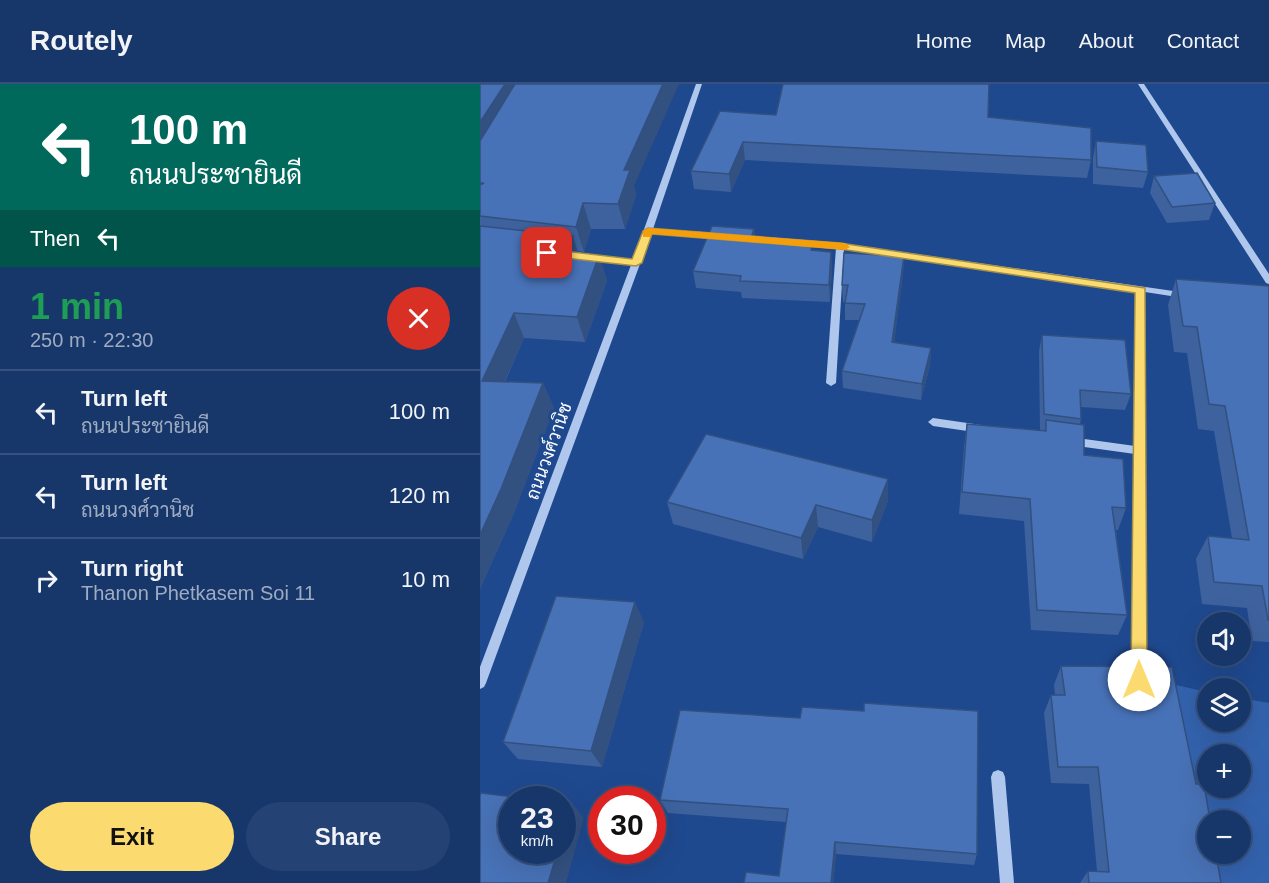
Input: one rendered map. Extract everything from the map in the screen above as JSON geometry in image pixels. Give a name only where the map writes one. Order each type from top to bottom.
[{"type":"street","name":"ถนนวงศ์วานิช","points":[[480,683],[648,231],[699,84]]},
{"type":"street","points":[[1141,84],[1269,281]]},
{"type":"street","points":[[648,231],[840,246],[1141,290],[1199,296]]},
{"type":"street","points":[[831,383],[840,246]]},
{"type":"street","points":[[580,256],[636,263]]},
{"type":"street","points":[[1139,680],[1141,290]]},
{"type":"street","points":[[933,422],[991,430]]},
{"type":"street","points":[[1060,440],[1140,451]]},
{"type":"street","points":[[998,777],[1007,883]]},
{"type":"shaded area","points":[[1176,685],[1197,690],[1197,732],[1251,732],[1251,700],[1269,703],[1269,883],[1213,883],[1210,864],[1251,864],[1251,810],[1199,810]]},
{"type":"building","points":[[480,84],[505,84],[480,122]]},
{"type":"building","points":[[515,84],[663,84],[624,170],[630,170],[618,204],[583,203],[576,227],[480,216],[480,185],[484,183],[480,183],[480,141]]},
{"type":"building","points":[[783,84],[989,84],[988,117],[1091,128],[1091,160],[743,142],[729,174],[691,171],[720,111],[776,115]]},
{"type":"building","points":[[1096,141],[1146,145],[1148,172],[1097,167]]},
{"type":"building","points":[[1197,173],[1215,203],[1172,207],[1154,176]]},
{"type":"building","points":[[480,226],[573,236],[567,253],[599,255],[577,317],[514,313],[482,381],[543,383],[480,535]]},
{"type":"building","points":[[712,226],[754,229],[750,241],[812,244],[811,250],[831,252],[829,285],[740,281],[741,276],[693,271]]},
{"type":"building","points":[[844,253],[904,256],[892,342],[931,348],[922,384],[842,371],[865,304],[845,303],[848,285],[842,285]]},
{"type":"building","points":[[1176,279],[1269,286],[1269,620],[1262,586],[1214,582],[1208,536],[1249,540],[1225,406],[1209,404],[1197,327],[1183,326]]},
{"type":"building","points":[[1042,335],[1125,340],[1131,394],[1080,390],[1081,419],[1044,414]]},
{"type":"building","points":[[1046,420],[1084,425],[1084,455],[1123,459],[1126,508],[1112,507],[1127,615],[1037,610],[1030,499],[962,492],[967,424],[1046,431]]},
{"type":"building","points":[[706,434],[888,479],[872,520],[816,505],[801,538],[667,502]]},
{"type":"building","points":[[556,596],[635,602],[591,751],[503,742]]},
{"type":"building","points":[[1061,666],[1172,667],[1197,784],[1197,798],[1206,798],[1208,810],[1197,810],[1197,864],[1218,864],[1221,883],[1089,883],[1088,871],[1109,872],[1098,767],[1058,767],[1051,695],[1065,695]]},
{"type":"building","points":[[864,703],[978,711],[977,854],[835,842],[831,883],[744,883],[746,872],[779,876],[788,809],[666,800],[666,786],[663,786],[680,710],[800,718],[802,707],[864,711]]},
{"type":"building","points":[[481,793],[498,795],[498,864],[554,864],[548,883],[480,883]]},
{"type":"slow traffic","points":[[646,235],[648,231],[845,247]]},
{"type":"route","points":[[547,253],[636,263],[648,231],[840,246],[1141,290],[1139,680]]}]
